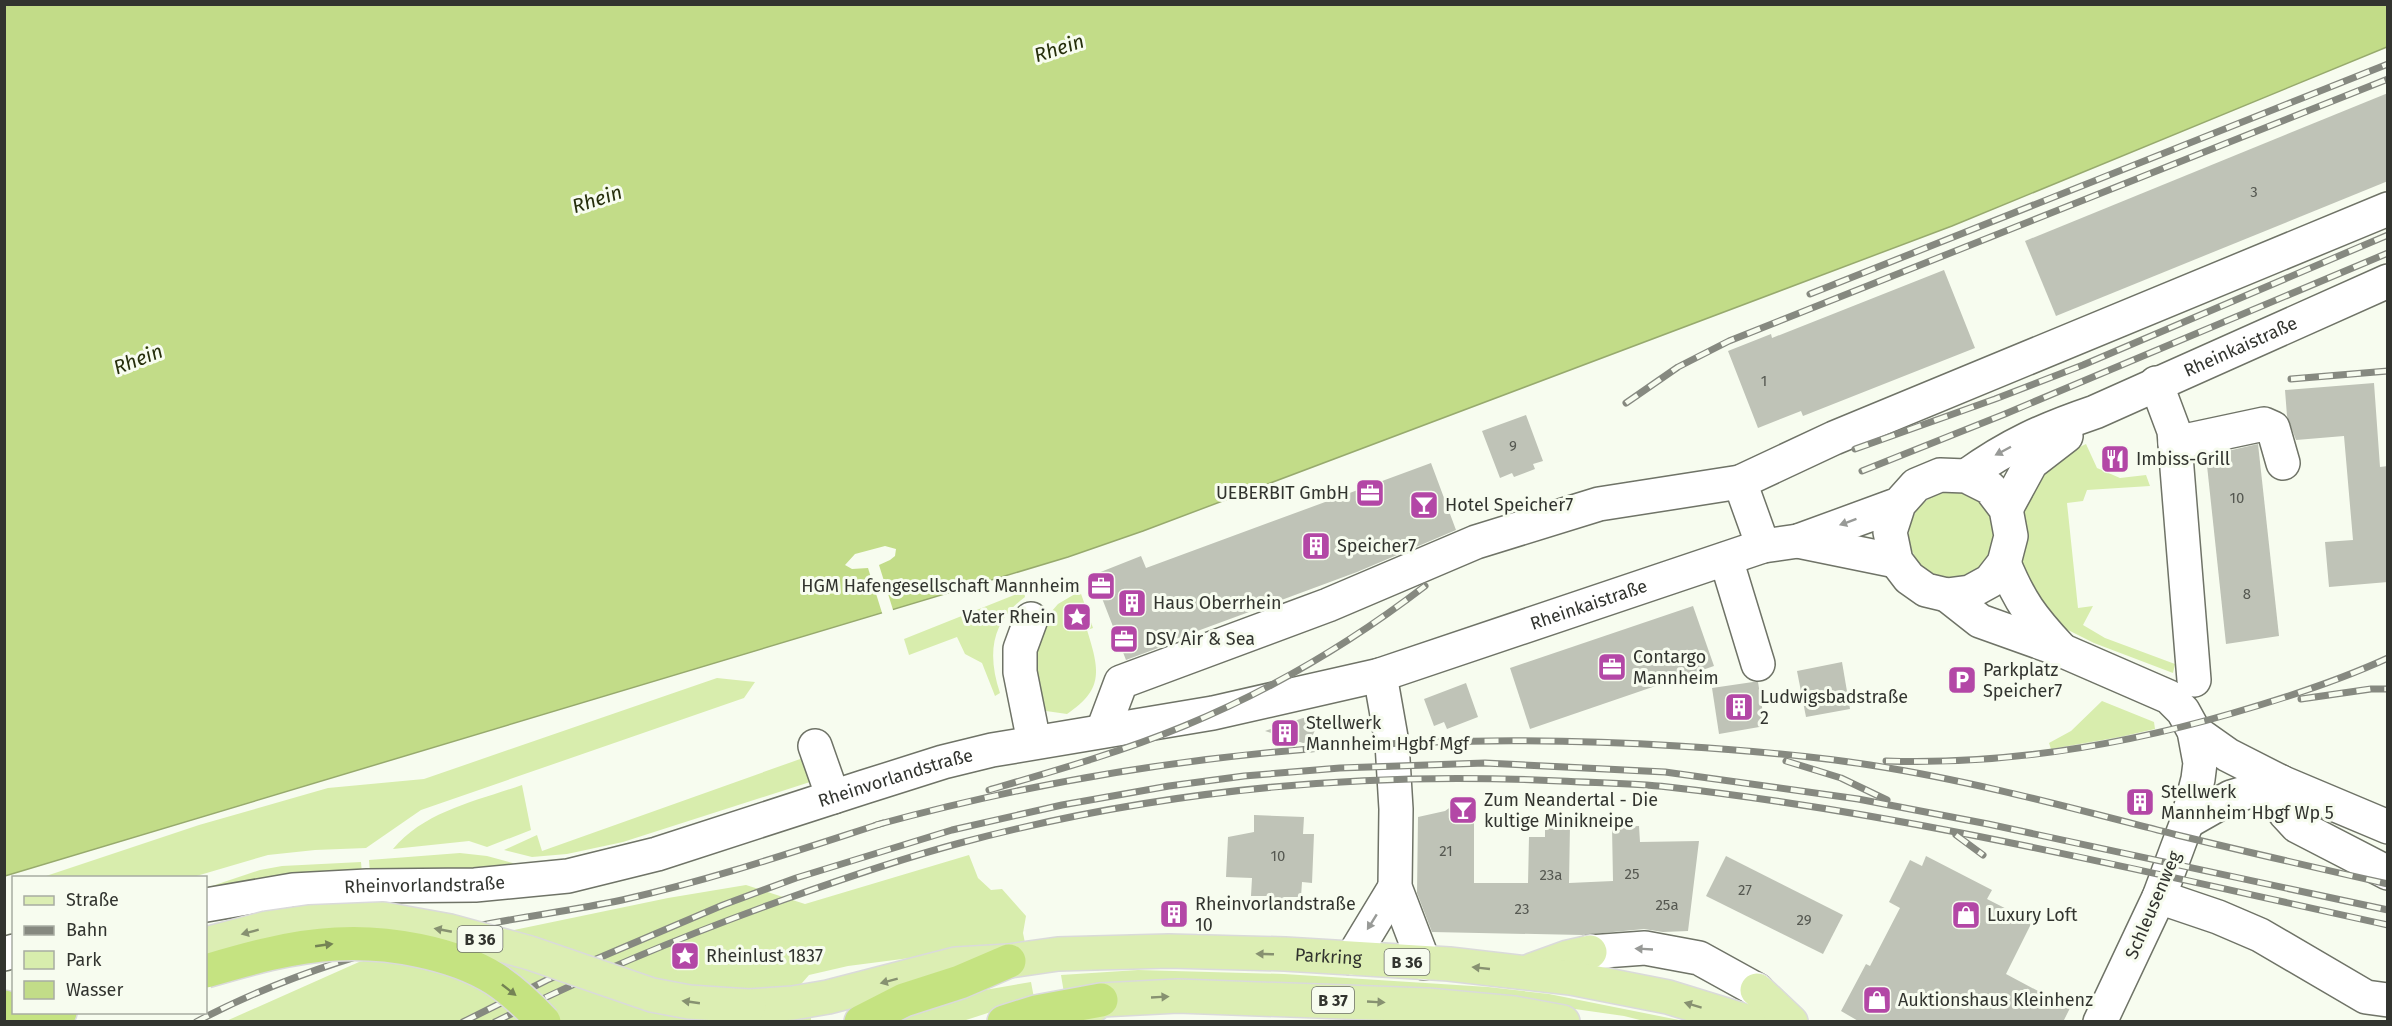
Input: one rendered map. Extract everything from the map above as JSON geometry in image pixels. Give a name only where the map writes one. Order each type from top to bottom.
[{"type":"highway","name":"B 36","points":[[207,970],[286,951],[335,944],[420,951],[456,960],[495,979],[526,1003],[544,1022]]},
{"type":"highway","points":[[861,1022],[904,1000],[1031,957]]},
{"type":"highway","name":"B 37","points":[[1004,1022],[1058,1013],[1101,1000]]},
{"type":"highway","points":[[4,1007],[10,1022]]},
{"type":"highway","points":[[30,1022],[54,1014]]},
{"type":"main road","name":"B 36","points":[[207,944],[309,922],[383,919],[461,934],[530,953],[652,995],[689,1002],[749,1006],[793,1003],[828,997],[956,964],[1031,957]]},
{"type":"main road","name":"Parkring","points":[[1031,957],[1169,951],[1424,963],[1571,978],[1668,997],[1749,1022]]},
{"type":"main road","points":[[1524,973],[1568,957],[1590,952]]},
{"type":"main road","points":[[1757,990],[1791,1022]]},
{"type":"main road","name":"B 37","points":[[1101,1000],[1178,996],[1292,998],[1427,1005],[1514,1013],[1563,1022]]},
{"type":"street","points":[[1103,730],[1121,681],[1328,605],[1476,542],[1599,504],[1740,482],[1834,438],[2388,209]]},
{"type":"street","name":"Rheinkaistraße","points":[[1966,476],[1992,457],[2048,428],[2096,412],[2388,280]]},
{"type":"street","points":[[2156,383],[2174,431],[2194,680]]},
{"type":"street","name":"Rheinkaistraße","points":[[2006,509],[2031,463],[2096,412]]},
{"type":"street","points":[[2175,443],[2264,424],[2273,428],[2283,463]]},
{"type":"street","points":[[1940,475],[1966,476],[1990,488],[2006,509],[2012,536],[2004,563],[1990,581],[1970,592],[1947,595],[1926,590],[1909,578],[1896,561],[1890,532],[1899,504],[1916,485],[1940,475]]},
{"type":"street","points":[[1740,482],[1763,546]]},
{"type":"street","name":"Rheinkaistraße","points":[[1380,675],[1763,546],[1798,541],[1899,504]]},
{"type":"street","name":"Rheinkaistraße","points":[[1798,541],[1896,561]]},
{"type":"street","points":[[1726,559],[1758,664]]},
{"type":"street","points":[[2004,563],[2031,617],[2061,650]]},
{"type":"street","name":"Schleusenweg","points":[[1947,595],[1980,621],[2061,650],[2169,697],[2183,711],[2194,731],[2200,763],[2187,822],[2159,897],[2100,1022]]},
{"type":"street","points":[[1031,619],[1020,649],[1020,672],[1034,742]]},
{"type":"street","points":[[1380,675],[1392,744],[1396,808],[1395,887],[1424,963]]},
{"type":"street","name":"Rheinvorlandstraße","points":[[207,905],[293,890],[367,886],[435,886],[568,876],[657,854],[943,762],[1034,742],[1213,713],[1380,675]]},
{"type":"street","points":[[2194,731],[2228,755],[2281,782],[2388,827]]},
{"type":"street","points":[[815,746],[833,797]]},
{"type":"street","points":[[2187,822],[2231,797],[2281,782]]},
{"type":"street","points":[[2281,782],[2285,813],[2297,826],[2388,873]]},
{"type":"street","points":[[382,929],[410,919],[424,906],[435,886]]},
{"type":"street","points":[[1352,958],[1395,887]]},
{"type":"street","points":[[2159,897],[2218,917],[2259,935],[2366,997],[2388,1000]]},
{"type":"street","points":[[1590,952],[1645,948],[1699,958],[1757,990]]},
{"type":"green space","points":[[2086,444],[2097,468],[2120,478],[2146,475],[2150,486],[2087,490],[2083,501],[2067,503],[2078,608],[2093,606],[2083,625],[2105,638],[2175,664],[2173,673],[2094,643],[2052,622],[2020,567],[2021,511],[2033,477],[2063,455]]},
{"type":"green space","points":[[1952,492],[1968,496],[1982,505],[1991,519],[1995,535],[1991,551],[1982,565],[1968,574],[1952,578],[1936,574],[1922,565],[1913,551],[1909,535],[1913,519],[1922,505],[1936,496]]},
{"type":"green space","points":[[1024,591],[1025,597],[1005,617],[995,640],[994,665],[1000,693],[995,696],[982,663],[965,654],[957,637],[909,655],[904,639]]},
{"type":"green space","points":[[1080,591],[1093,628],[1087,630],[1094,656],[1096,677],[1088,696],[1067,714],[1046,711],[1031,669],[1039,626],[1058,604]]},
{"type":"green space","points":[[717,678],[755,682],[744,698],[421,810],[366,848],[268,855],[196,876],[46,876],[199,825],[328,788],[424,779]]},
{"type":"green space","points":[[2102,701],[2154,722],[2155,729],[2051,749],[2049,743],[2071,731]]},
{"type":"green space","points":[[803,758],[810,782],[623,842],[567,854],[532,857],[504,850],[537,835],[542,851]]},
{"type":"green space","points":[[522,785],[531,830],[487,847],[469,841],[393,849],[420,825],[436,816]]},
{"type":"green space","points":[[460,853],[487,856],[535,869],[370,874],[369,860]]},
{"type":"green space","points":[[969,855],[978,878],[991,890],[1002,889],[1026,916],[1023,933],[1025,943],[848,966],[809,975],[770,1020],[811,1017],[811,1021],[224,1022],[359,962],[668,898],[746,885],[805,904]]},
{"type":"green space","points":[[361,862],[362,874],[207,893],[207,888],[260,870],[282,866]]},
{"type":"green space","points":[[1138,970],[1284,974],[1488,987],[1549,994],[1684,1021],[1644,1021],[1624,1016],[1518,1001],[1064,993],[1061,975]]},
{"type":"green space","points":[[1031,982],[1034,998],[963,1021],[889,1022],[939,998]]},
{"type":"water","name":"Rhein","points":[[5,5],[2387,5],[2387,47],[1952,226],[1143,531],[1068,557],[5,876]]},
{"type":"pier","points":[[885,546],[896,549],[895,556],[879,565],[894,613],[883,616],[868,568],[852,569],[845,565],[855,554]]},
{"type":"building","points":[[2388,93],[2388,181],[2056,316],[2025,241]]},
{"type":"building","points":[[1944,270],[1975,348],[1803,416],[1801,411],[1758,428],[1728,351],[1771,334],[1772,338]]},
{"type":"building","points":[[2374,383],[2380,467],[2388,466],[2388,582],[2329,587],[2325,542],[2353,540],[2344,436],[2296,440],[2287,416],[2285,390]]},
{"type":"building","points":[[1526,415],[1543,461],[1533,464],[1535,469],[1514,477],[1512,473],[1500,478],[1482,431]]},
{"type":"building","points":[[2258,444],[2279,636],[2226,644],[2206,456]]},
{"type":"building","name":"Speicher7","points":[[1431,463],[1456,530],[1357,572],[1173,640],[1174,642],[1126,660],[1093,575],[1141,556],[1146,568]]},
{"type":"building","name":"Contargo Mannheim","points":[[1693,606],[1714,666],[1530,729],[1510,668]]},
{"type":"building","points":[[1842,662],[1850,709],[1806,717],[1797,671]]},
{"type":"building","name":"Ludwigsbadstraße 2","points":[[1758,682],[1765,726],[1719,734],[1712,688]]},
{"type":"building","points":[[1466,683],[1478,717],[1447,729],[1444,722],[1434,726],[1424,699]]},
{"type":"building","name":"Stellwerk Mannheim Hgbf Mgf","points":[[1303,718],[1312,719],[1315,730],[1310,742],[1303,743],[1265,731]]},
{"type":"building","name":"Stellwerk Mannheim Hbgf Wp 5","points":[[2132,788],[2152,794],[2148,811],[2128,811]]},
{"type":"building","points":[[1459,801],[1467,802],[1474,811],[1474,883],[1528,883],[1529,837],[1545,837],[1545,825],[1570,825],[1569,883],[1613,881],[1612,827],[1639,826],[1640,842],[1699,841],[1688,931],[1663,932],[1644,929],[1582,935],[1432,932],[1417,893],[1418,817],[1445,811]]},
{"type":"building","points":[[1254,815],[1304,817],[1303,834],[1314,834],[1312,883],[1302,882],[1301,897],[1284,897],[1284,901],[1267,900],[1267,896],[1251,896],[1252,878],[1226,877],[1228,837],[1254,832]]},
{"type":"building","points":[[1726,856],[1843,915],[1823,954],[1706,896]]},
{"type":"building","points":[[1926,856],[1992,890],[1987,899],[2032,922],[2006,974],[2070,1008],[2063,1022],[1860,1022],[1841,1011],[1866,964],[1870,966],[1900,908],[1889,902],[1910,860],[1922,866]]},
{"type":"railway","points":[[1810,294],[2388,64]]},
{"type":"railway","points":[[1626,403],[1678,367],[1729,341],[2388,79]]},
{"type":"railway","points":[[1855,449],[2083,365],[2388,235]]},
{"type":"railway","points":[[1862,471],[2005,414],[2388,253]]},
{"type":"railway","points":[[2291,379],[2388,371]]},
{"type":"railway","points":[[989,790],[1112,753],[1216,712],[1278,681],[1339,646],[1425,586]]},
{"type":"railway","points":[[1886,761],[1974,760],[2104,744],[2233,713],[2292,695],[2388,658]]},
{"type":"railway","points":[[2301,699],[2371,689],[2388,689]]},
{"type":"railway","points":[[876,825],[975,800],[1074,780],[1173,764],[1274,752],[1475,741],[1576,742],[1774,753],[1846,761],[1909,772],[2024,796],[2177,835],[2388,884]]},
{"type":"railway","points":[[1786,761],[1841,778],[1887,800]]},
{"type":"railway","points":[[463,1022],[547,980],[723,905],[796,878],[952,830],[1062,805],[1169,786],[1244,776],[1340,768],[1485,763],[1665,772],[1858,799],[1988,824],[2388,910]]},
{"type":"railway","points":[[495,1022],[602,972],[710,927],[827,884],[960,843],[1108,810],[1183,798],[1258,789],[1409,779],[1628,784],[1759,799],[1940,829],[2030,847],[2388,925]]},
{"type":"railway","points":[[196,1022],[283,982],[374,951],[458,930],[599,905],[655,892],[883,823]]},
{"type":"railway","points":[[1956,835],[1983,855]]},
{"type":"place","name":"Imbiss-Grill","points":[[2115,459]]},
{"type":"place","name":"UEBERBIT GmbH","points":[[1370,493]]},
{"type":"place","name":"Hotel Speicher7","points":[[1424,505]]},
{"type":"place","name":"Speicher7","points":[[1316,546]]},
{"type":"place","name":"HGM Hafengesellschaft Mannheim","points":[[1101,586]]},
{"type":"place","name":"Haus Oberrhein","points":[[1132,603]]},
{"type":"place","name":"Vater Rhein","points":[[1077,617]]},
{"type":"place","name":"DSV Air & Sea","points":[[1124,639]]},
{"type":"place","name":"Contargo Mannheim","points":[[1612,667]]},
{"type":"place","name":"Parkplatz Speicher7","points":[[1962,680]]},
{"type":"place","name":"Ludwigsbadstraße 2","points":[[1739,707]]},
{"type":"place","name":"Stellwerk Mannheim Hgbf Mgf","points":[[1285,733]]},
{"type":"place","name":"Stellwerk Mannheim Hbgf Wp 5","points":[[2140,802]]},
{"type":"place","name":"Zum Neandertal - Die kultige Minikneipe","points":[[1463,810]]},
{"type":"place","name":"Rheinvorlandstraße 10","points":[[1174,914]]},
{"type":"place","name":"Luxury Loft","points":[[1966,915]]},
{"type":"place","name":"Rheinlust 1837","points":[[685,956]]},
{"type":"place","name":"Auktionshaus Kleinhenz","points":[[1877,1000]]}]
